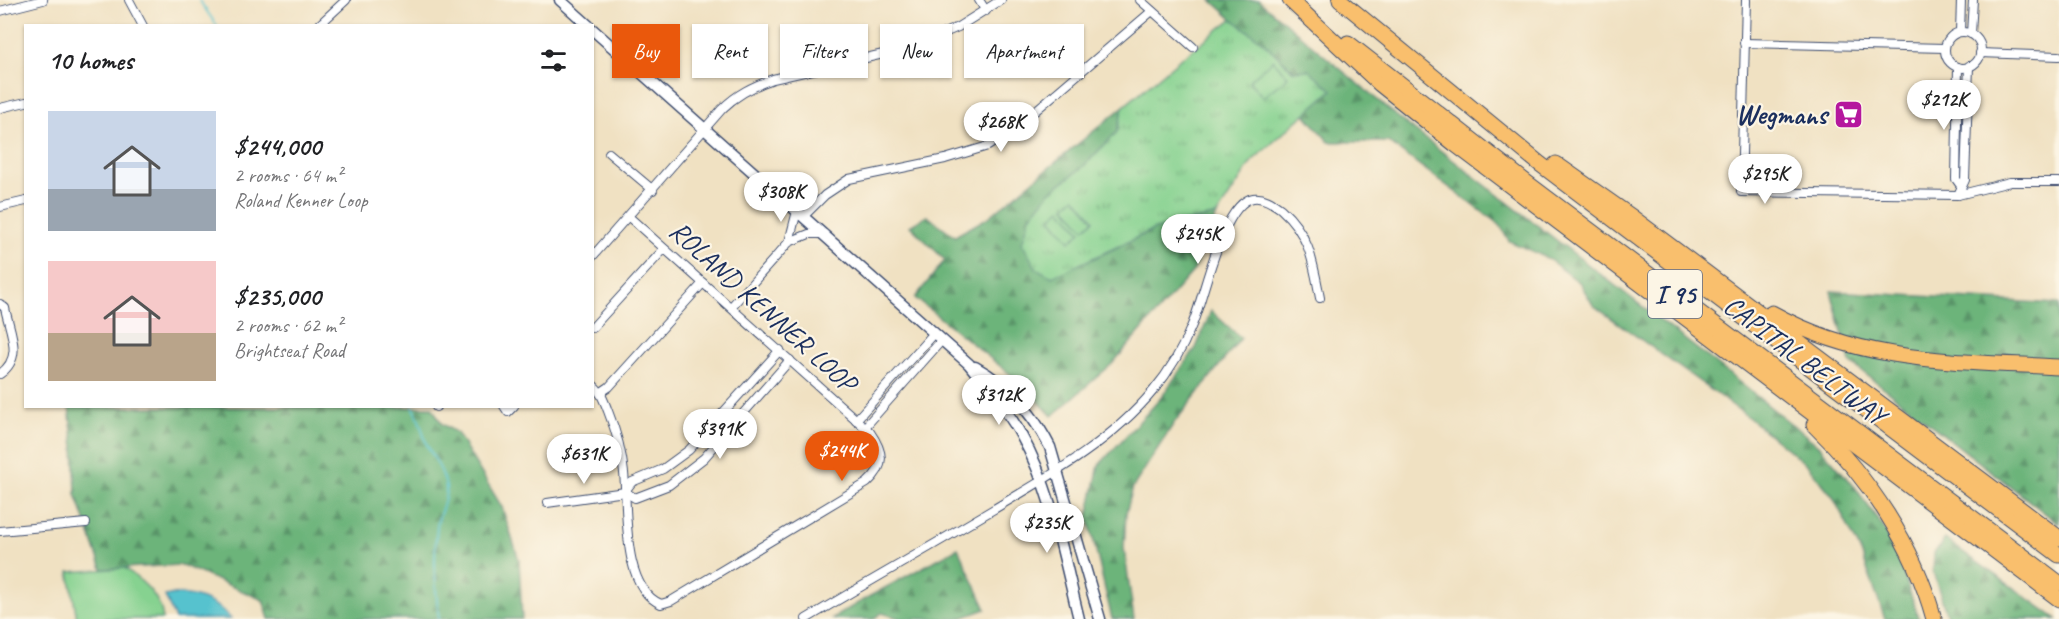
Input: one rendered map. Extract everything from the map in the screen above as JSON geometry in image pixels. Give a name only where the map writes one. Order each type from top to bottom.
[{"type":"highway","points":[[1292,0],[1380,84],[1436,129],[2059,599]]},
{"type":"highway","name":"CAPITAL BELTWAY","points":[[1292,0],[1527,183],[2059,583]]},
{"type":"highway","name":"CAPITAL BELTWAY","points":[[1340,0],[1540,164],[2059,555]]},
{"type":"highway","points":[[1467,103],[1633,218],[2059,538]]},
{"type":"highway","points":[[1722,285],[1792,324],[1867,351],[1954,361],[2059,367]]},
{"type":"highway","points":[[1762,376],[1828,438],[1868,486],[1906,547],[1919,574],[1934,619]]},
{"type":"street","points":[[0,10],[43,0]]},
{"type":"street","points":[[129,0],[142,24]]},
{"type":"street","points":[[320,24],[346,0]]},
{"type":"street","points":[[560,0],[587,24]]},
{"type":"street","points":[[979,0],[986,11]]},
{"type":"street","points":[[594,255],[736,97],[760,83],[910,48],[949,32],[1001,0]]},
{"type":"street","points":[[1140,0],[1193,47]]},
{"type":"street","points":[[1746,0],[1742,192],[1958,195],[2010,182],[2059,182]]},
{"type":"street","points":[[1960,32],[1961,0]]},
{"type":"street","points":[[1971,34],[1972,0]]},
{"type":"street","points":[[731,307],[789,242],[801,213],[825,195],[849,179],[945,159],[988,146],[1014,129],[1152,11]]},
{"type":"street","points":[[594,31],[938,337],[969,364],[994,379],[1030,414],[1050,447],[1058,470],[1100,619]]},
{"type":"street","points":[[1960,32],[1971,34],[1978,41],[1980,53],[1977,61],[1969,66],[1958,67],[1948,60],[1945,48],[1950,38],[1960,32]]},
{"type":"street","points":[[1744,43],[1945,48]]},
{"type":"street","points":[[1980,53],[2059,56]]},
{"type":"street","points":[[1958,195],[1965,180],[1969,66]]},
{"type":"street","points":[[1958,67],[1956,179],[1961,186]]},
{"type":"street","points":[[0,108],[24,102]]},
{"type":"street","points":[[609,153],[653,190]]},
{"type":"street","points":[[806,619],[1042,480],[1116,430],[1163,378],[1192,326],[1225,228],[1234,210],[1246,200],[1256,197],[1269,201],[1295,223],[1305,237],[1309,248],[1320,298]]},
{"type":"street","points":[[0,207],[24,201]]},
{"type":"street","name":"ROLAND KENNER LOOP","points":[[594,386],[600,393],[616,432],[624,472],[627,541],[634,567],[650,597],[662,604],[671,601],[869,481],[880,465],[879,444],[865,427],[629,217]]},
{"type":"street","points":[[789,242],[809,234],[824,234]]},
{"type":"street","points":[[594,326],[664,249]]},
{"type":"street","points":[[600,393],[609,387],[703,283]]},
{"type":"street","points":[[0,304],[5,308],[14,353],[12,362],[0,374]]},
{"type":"street","points":[[856,420],[938,337]]},
{"type":"street","points":[[865,427],[938,337]]},
{"type":"street","points":[[625,492],[632,482],[663,469],[689,450],[780,350]]},
{"type":"street","points":[[547,502],[625,492],[635,498],[669,485],[710,452],[790,360]]},
{"type":"street","points":[[969,364],[1022,435],[1042,480],[1079,619]]},
{"type":"street","points":[[0,531],[86,523]]},
{"type":"green space","points":[[1211,0],[1258,0],[1405,123],[1819,446],[1854,486],[1883,527],[1898,557],[1919,619],[1885,619],[1861,552],[1832,495],[1807,465],[1743,413],[1593,305],[1580,283],[1547,258],[1509,241],[1500,225],[1388,142],[1329,142],[1304,113],[1331,90],[1294,71]]},
{"type":"green space","points":[[1232,19],[1264,43],[1293,71],[1309,70],[1332,90],[1252,161],[1217,215],[1155,229],[1052,277],[1036,268],[1022,243],[1030,217],[1050,192],[1083,167],[1117,132],[1123,107]]},
{"type":"green space","points":[[1273,60],[1288,77],[1263,97],[1249,81]]},
{"type":"green space","points":[[1123,107],[1117,132],[1083,167],[1050,192],[1088,261],[1155,229],[1217,215],[1194,270],[1112,364],[1052,416],[1020,382],[915,298],[945,260],[910,226],[927,216],[955,236],[989,217]]},
{"type":"green space","points":[[1075,197],[1094,220],[1084,229],[1065,206]]},
{"type":"green space","points":[[1061,209],[1081,232],[1070,241],[1051,218]]},
{"type":"green space","points":[[1831,291],[2059,304],[2059,524],[1850,362]]},
{"type":"green space","points":[[1211,311],[1241,338],[1174,423],[1133,487],[1126,513],[1124,548],[1134,619],[1112,619],[1088,517],[1099,465],[1160,399],[1196,348]]},
{"type":"green space","points":[[69,408],[433,408],[442,424],[457,433],[502,507],[519,560],[522,619],[269,619],[263,600],[182,565],[102,569],[76,494]]},
{"type":"green space","points":[[1945,539],[2057,619],[1948,619],[1933,572],[1934,553]]},
{"type":"green space","points":[[958,548],[986,609],[959,619],[902,619],[882,613],[873,619],[831,619],[870,596]]},
{"type":"green space","points":[[125,568],[155,596],[163,619],[77,619],[69,572]]},
{"type":"water","points":[[174,594],[206,600],[231,619],[175,619],[165,596]]},
{"type":"waterway","points":[[199,0],[216,24]]},
{"type":"waterway","points":[[414,408],[446,487],[438,522],[435,550],[439,619]]},
{"type":"place","name":"Wegmans","points":[[1848,114]]}]
